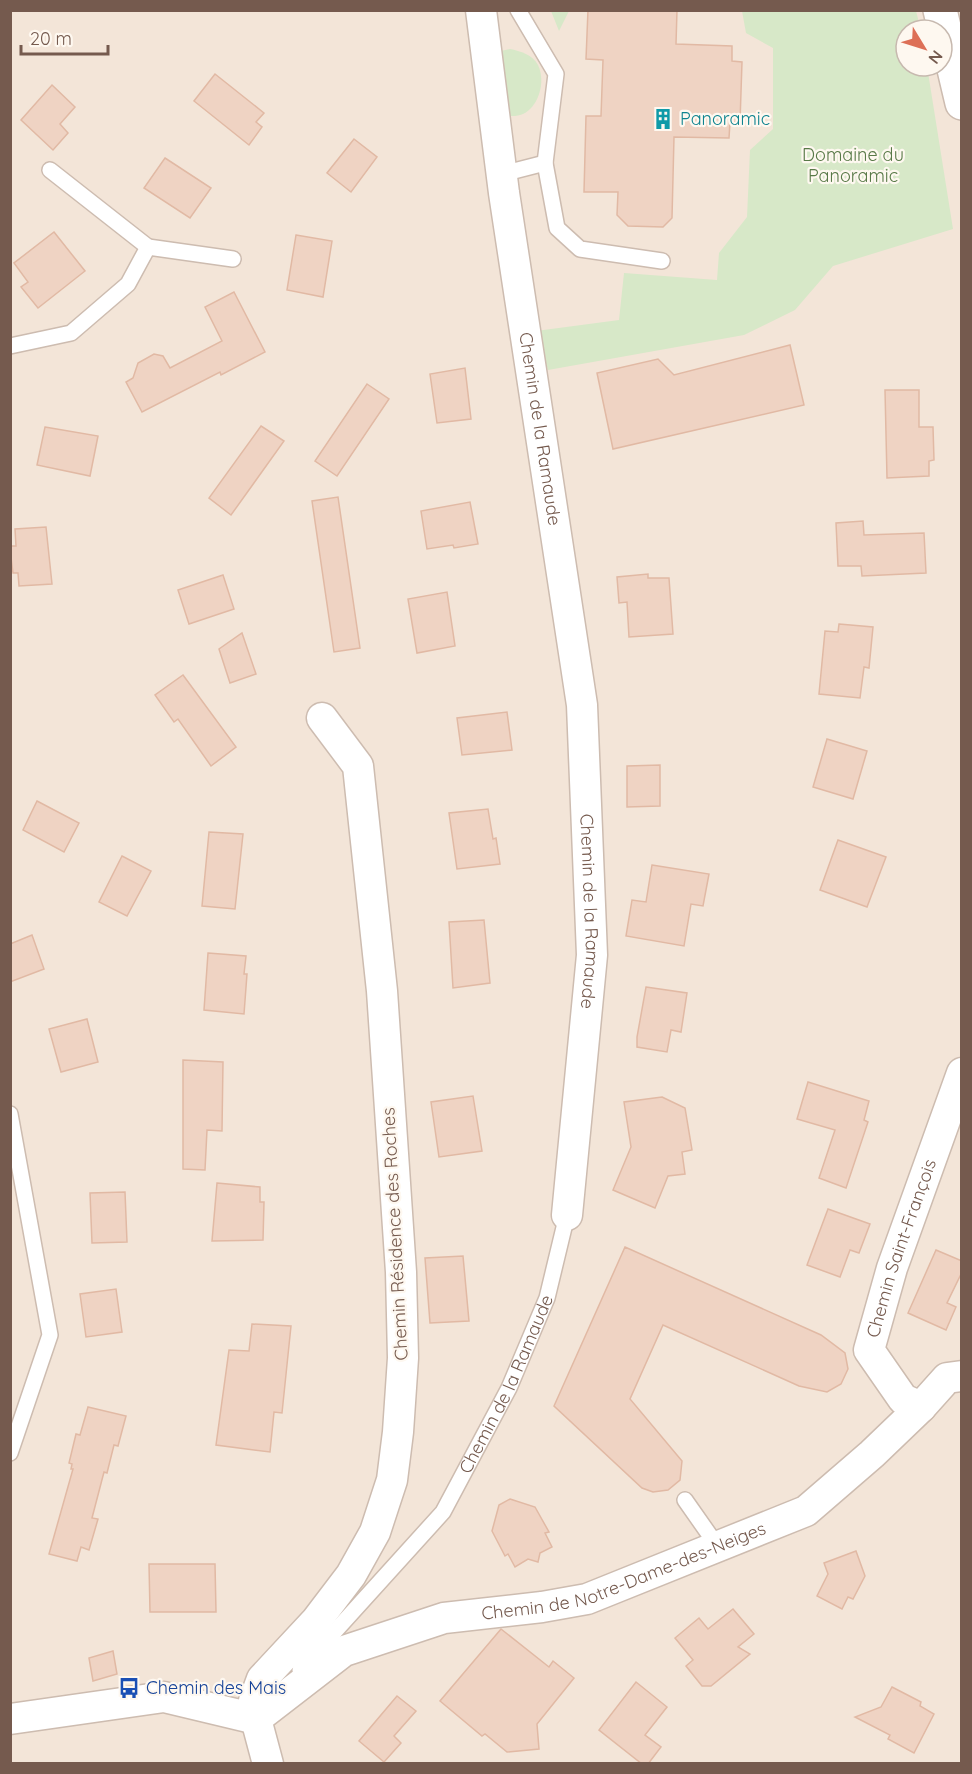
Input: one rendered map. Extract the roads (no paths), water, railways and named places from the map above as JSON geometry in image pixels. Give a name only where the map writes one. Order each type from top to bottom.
[{"type":"street","name":"Chemin de la Ramaude","points":[[481,10],[502,174],[582,705],[592,955],[567,1215]]},
{"type":"street","points":[[940,10],[962,103]]},
{"type":"street","name":"Chemin Résidence des Roches","points":[[256,1719],[254,1701],[262,1679],[316,1621],[351,1575],[375,1532],[392,1480],[403,1358],[400,1272],[381,991],[358,766],[322,718]]},
{"type":"street","name":"Chemin Saint-François","points":[[921,1407],[903,1399],[869,1350],[892,1268],[962,1073]]},
{"type":"street","name":"Chemin de Notre-Dame-des-Neiges","points":[[256,1719],[344,1651],[444,1618],[542,1607],[587,1599],[806,1511],[872,1454],[921,1407],[947,1378],[962,1376]]},
{"type":"street","points":[[10,1719],[164,1697],[256,1719],[268,1764]]},
{"type":"lane","points":[[518,10],[556,74],[545,163],[557,228],[580,249],[662,261]]},
{"type":"lane","points":[[502,174],[545,163]]},
{"type":"lane","points":[[50,170],[148,247],[233,259]]},
{"type":"lane","points":[[10,346],[71,333],[128,284],[148,247]]},
{"type":"lane","points":[[10,1114],[50,1335],[10,1453]]},
{"type":"lane","name":"Chemin de la Ramaude","points":[[256,1719],[443,1512],[509,1388],[547,1298],[567,1215]]},
{"type":"lane","points":[[685,1500],[718,1547]]},
{"type":"place","name":"Panoramic","points":[[663,119]]},
{"type":"place","name":"Chemin des Mais","points":[[129,1688]]},
{"type":"park label","name":"Domaine du Panoramic","points":[[853,165]]}]
